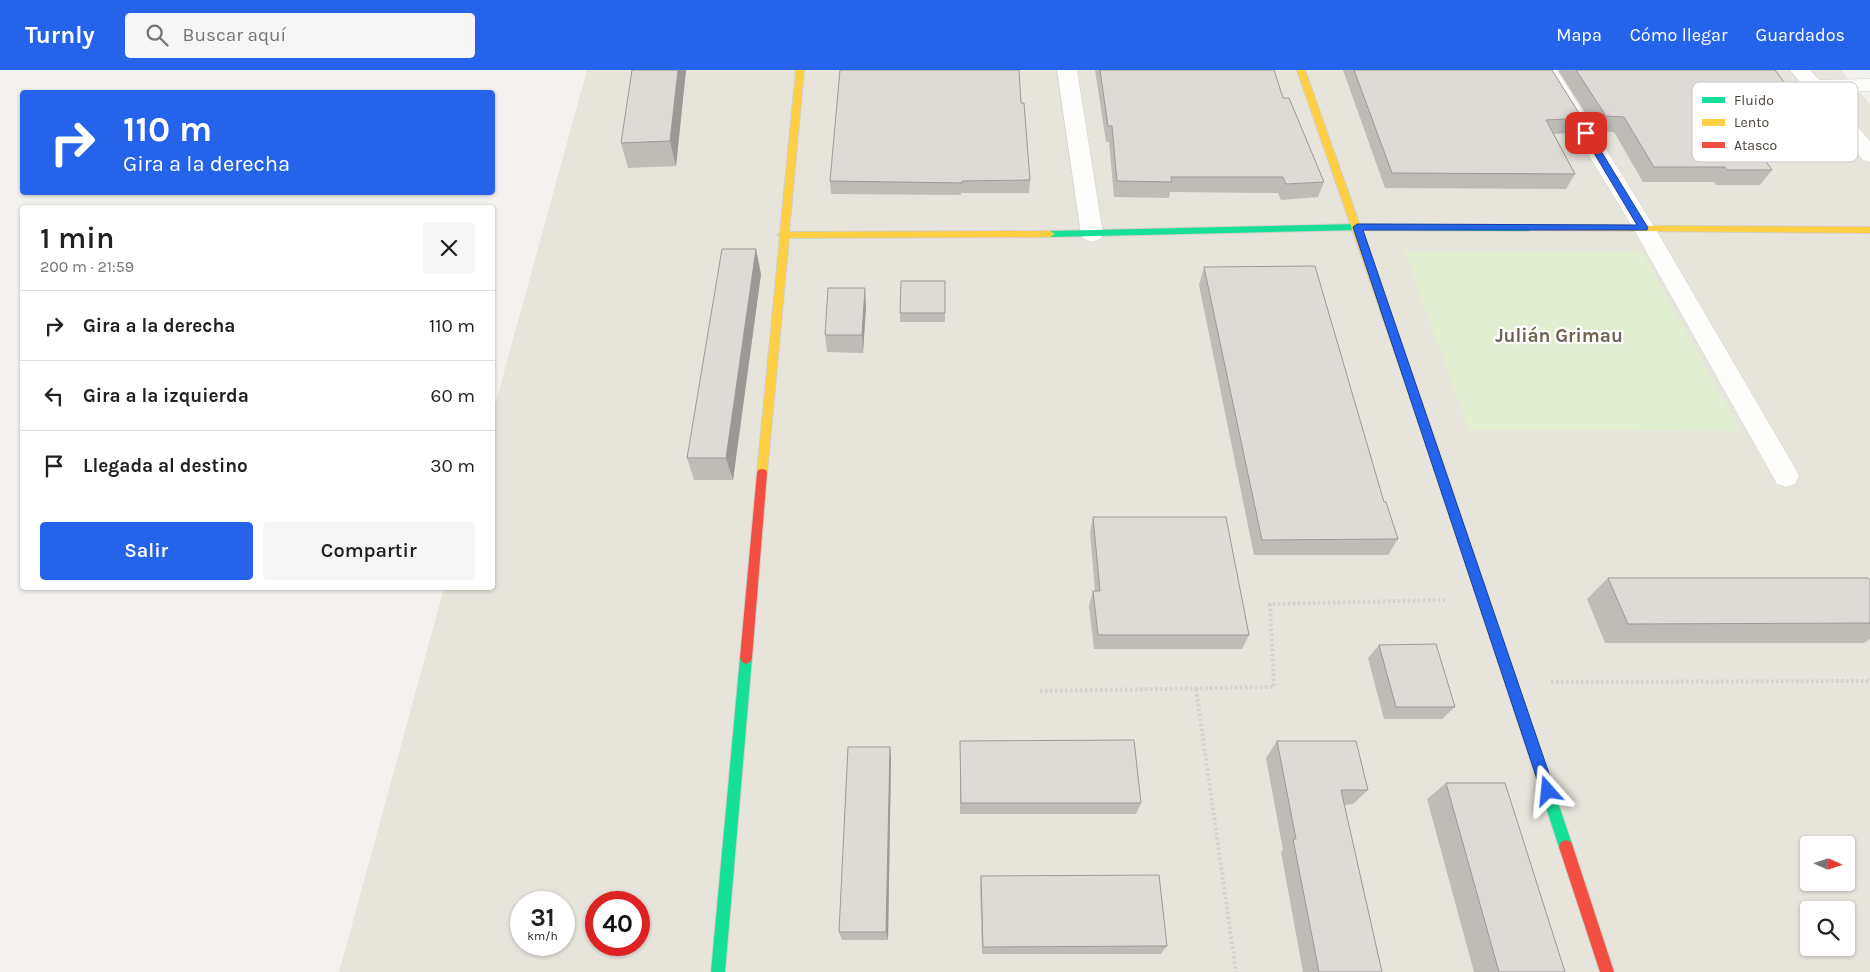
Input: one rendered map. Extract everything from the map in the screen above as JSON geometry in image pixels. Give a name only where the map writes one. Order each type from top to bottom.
[{"type":"street","points":[[718,972],[783,235],[800,70]]},
{"type":"street","points":[[1067,70],[1092,234]]},
{"type":"street","points":[[1301,70],[1357,227],[1512,682],[1607,972]]},
{"type":"street","points":[[1548,70],[1644,228],[1786,476]]},
{"type":"street","points":[[1800,70],[1810,82]]},
{"type":"street","points":[[1858,140],[1870,155]]},
{"type":"street","points":[[783,235],[1092,234],[1357,227],[1870,230]]},
{"type":"path","points":[[1040,691],[1274,687],[1270,604],[1483,599]]},
{"type":"path","points":[[1512,682],[1870,681]]},
{"type":"path","points":[[1196,689],[1236,972]]},
{"type":"shaded area","points":[[587,70],[1841,70],[1851,82],[1692,82],[1692,162],[1858,162],[1858,90],[1870,104],[1870,972],[339,972],[443,590],[495,590],[495,405]]},
{"type":"green space","points":[[1404,251],[1642,252],[1741,431],[1469,430]]},
{"type":"building","points":[[632,70],[678,70],[670,141],[621,143]]},
{"type":"building","points":[[840,70],[1019,70],[1021,103],[1024,103],[1030,180],[962,181],[962,183],[830,181]]},
{"type":"building","points":[[1100,70],[1274,70],[1283,98],[1289,98],[1324,182],[1286,184],[1283,177],[1171,177],[1172,182],[1117,181],[1112,126],[1108,126]]},
{"type":"building","points":[[1354,70],[1552,70],[1582,118],[1546,120],[1575,174],[1392,173]]},
{"type":"building","points":[[1576,70],[1775,70],[1784,82],[1692,82],[1692,162],[1766,162],[1772,170],[1727,170],[1725,167],[1654,167],[1624,117],[1606,116]]},
{"type":"building","points":[[722,249],[756,249],[726,458],[687,458]]},
{"type":"building","points":[[1315,266],[1384,502],[1386,502],[1398,539],[1262,540],[1204,267]]},
{"type":"building","points":[[901,281],[945,281],[945,313],[900,313]]},
{"type":"building","points":[[828,288],[865,288],[862,335],[825,335]]},
{"type":"building","points":[[1093,517],[1226,517],[1249,635],[1098,635],[1093,591],[1100,591]]},
{"type":"building","points":[[1608,578],[1868,578],[1870,580],[1870,623],[1628,624]]},
{"type":"building","points":[[1436,644],[1455,707],[1396,707],[1379,645]]},
{"type":"building","points":[[1134,740],[1141,803],[961,803],[960,741]]},
{"type":"building","points":[[1277,741],[1356,741],[1368,790],[1341,790],[1382,972],[1319,972],[1293,839],[1296,839]]},
{"type":"building","points":[[848,747],[890,747],[886,932],[839,932]]},
{"type":"building","points":[[1446,783],[1505,783],[1565,972],[1499,972]]},
{"type":"building","points":[[1159,875],[1167,946],[983,947],[981,876]]},
{"type":"traffic: fast","points":[[1050,234],[1357,227],[1528,228]]},
{"type":"traffic: fast","points":[[1434,451],[1566,847]]},
{"type":"traffic: fast","points":[[718,972],[746,658]]},
{"type":"traffic: slow","points":[[762,473],[800,70]]},
{"type":"traffic: slow","points":[[1301,70],[1384,307]]},
{"type":"traffic: slow","points":[[1528,228],[1870,230]]},
{"type":"traffic: slow","points":[[783,235],[1050,234]]},
{"type":"traffic: jam","points":[[1384,307],[1434,451]]},
{"type":"traffic: jam","points":[[746,658],[762,473]]},
{"type":"traffic: jam","points":[[1566,847],[1607,972]]},
{"type":"district","name":"Julián Grimau","points":[[1559,336]]},
{"type":"route","points":[[1548,791],[1357,227],[1644,228],[1586,133]]}]
